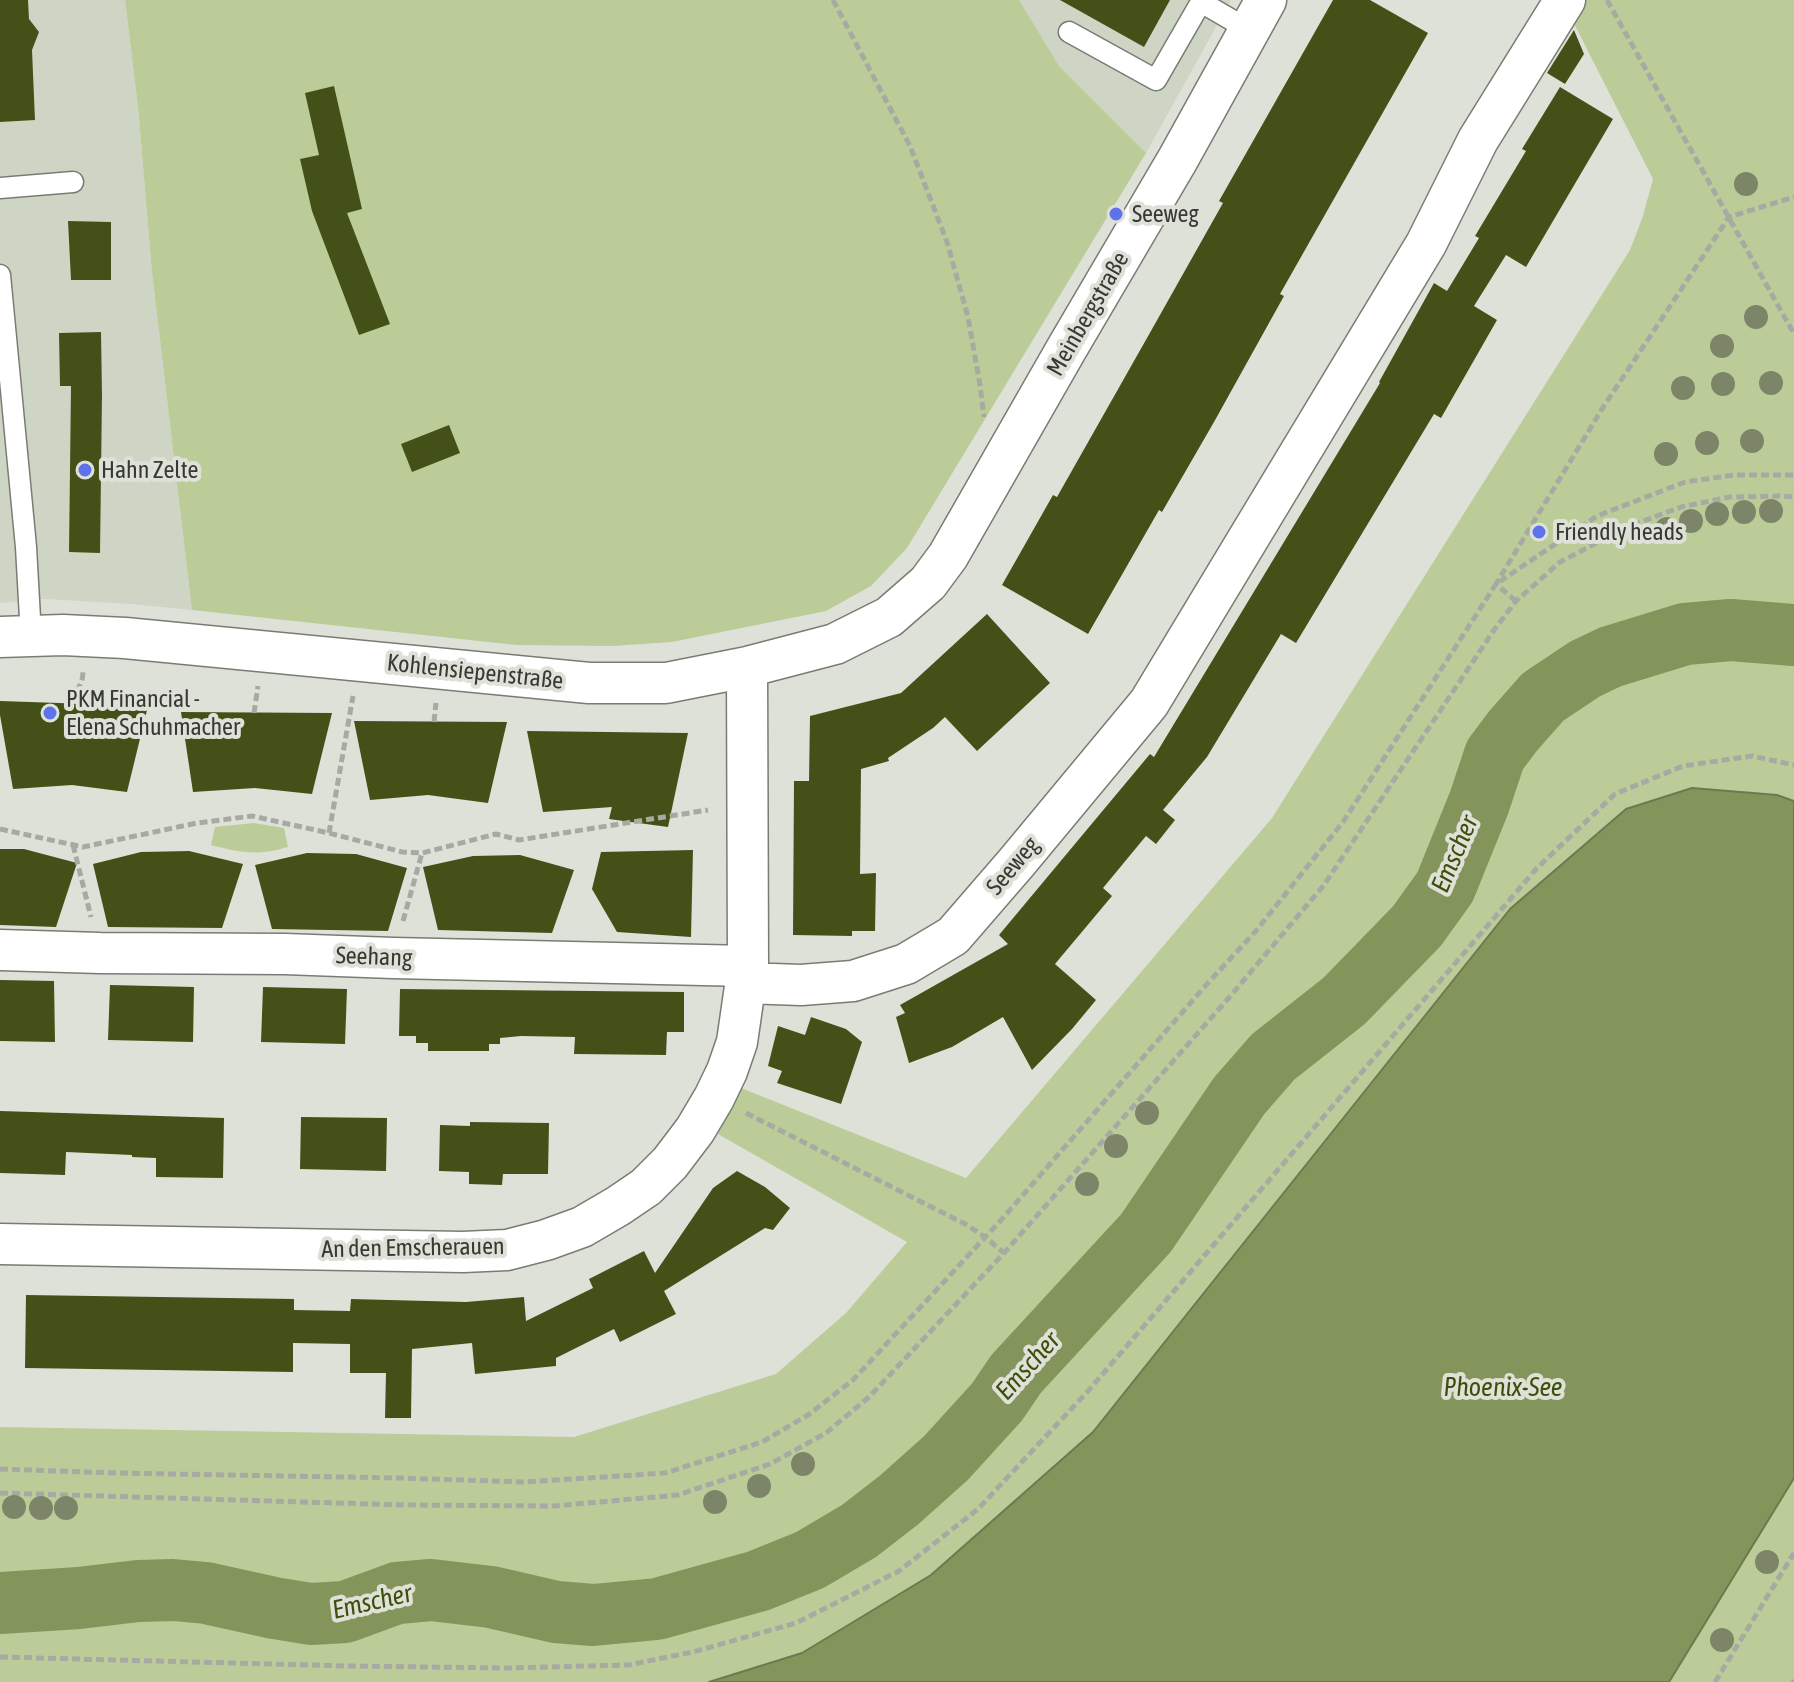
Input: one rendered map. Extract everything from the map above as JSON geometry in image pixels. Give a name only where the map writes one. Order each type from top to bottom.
[{"type":"street","name":"Seeweg","points":[[747,974],[801,985],[853,981],[906,964],[953,936],[1027,850],[1149,703],[1426,244],[1478,140],[1565,0]]},
{"type":"street","name":"Meinbergstraße","points":[[928,583],[948,556],[1258,15]]},
{"type":"street","name":"Kohlensiepenstraße","points":[[16,636],[125,638],[589,683],[666,683],[747,667],[835,644],[889,617],[928,583]]},
{"type":"street","name":"An den Emscherauen","points":[[0,1244],[463,1252],[507,1250],[582,1227],[646,1187],[670,1163],[695,1130],[727,1071],[737,1042],[747,974],[747,667]]},
{"type":"street","name":"Seehang","points":[[0,950],[285,954],[747,974]]},
{"type":"lane","points":[[1069,32],[1156,80],[1201,2],[1258,15]]},
{"type":"lane","points":[[0,188],[73,182]]},
{"type":"lane","points":[[0,275],[26,547],[16,636]]},
{"type":"path","points":[[833,0],[910,146],[947,242],[968,317],[984,422]]},
{"type":"path","points":[[1607,0],[1794,334]]},
{"type":"path","points":[[0,1469],[525,1482],[665,1473],[762,1442],[808,1415],[853,1380],[985,1237],[1255,932],[1343,822],[1496,584],[1602,409],[1729,217],[1794,197]]},
{"type":"path","points":[[1496,584],[1597,516],[1685,482],[1734,475],[1794,475]]},
{"type":"path","points":[[0,1493],[539,1506],[678,1495],[770,1464],[826,1433],[869,1397],[1004,1253],[1324,885],[1516,601],[1560,562],[1627,527],[1681,507],[1730,497],[1794,497]]},
{"type":"path","points":[[1496,584],[1516,601]]},
{"type":"path","points":[[329,833],[359,661]]},
{"type":"path","points":[[75,703],[75,691],[83,682],[84,662]]},
{"type":"path","points":[[254,713],[259,679]]},
{"type":"path","points":[[0,1657],[361,1667],[628,1665],[693,1652],[796,1623],[899,1571],[978,1509],[1089,1390],[1537,868],[1615,794],[1683,766],[1752,756],[1794,765]]},
{"type":"path","points":[[0,829],[83,847],[197,823],[252,816],[402,852],[422,853],[496,834],[519,840],[708,810]]},
{"type":"path","points":[[73,845],[100,953]]},
{"type":"path","points":[[393,958],[422,853]]},
{"type":"path","points":[[757,1119],[967,1225],[1004,1253]]},
{"type":"path","points":[[1715,1682],[1794,1553]]},
{"type":"shaded area","points":[[0,0],[125,0],[138,106],[152,272],[192,610],[46,599],[0,603]]},
{"type":"shaded area","points":[[125,0],[1019,0],[1059,66],[1146,153],[907,548],[871,586],[826,611],[672,642],[612,646],[516,645],[192,610],[152,272],[138,106]]},
{"type":"shaded area","points":[[1019,0],[1231,0],[1146,153],[1059,66]]},
{"type":"shaded area","points":[[1562,0],[1794,0],[1794,1682],[0,1682],[0,1427],[574,1437],[776,1374],[846,1313],[907,1242],[718,1134],[741,1088],[966,1178],[1272,818],[1630,250],[1643,216],[1653,179]]},
{"type":"shaded area","points":[[254,823],[284,828],[288,847],[250,852],[211,845],[215,827]]},
{"type":"water","name":"Phoenix-See","points":[[1692,788],[1777,795],[1794,801],[1794,1478],[1669,1682],[709,1682],[802,1653],[931,1575],[1093,1432],[1510,909],[1626,809]]},
{"type":"building","points":[[0,0],[28,0],[29,19],[39,32],[32,50],[35,120],[0,122]]},
{"type":"building","points":[[1060,0],[1170,0],[1144,47]]},
{"type":"building","points":[[1333,0],[1370,0],[1428,33],[1280,294],[1284,296],[1214,422],[1088,634],[1002,585],[1053,495],[1057,497],[1147,338],[1223,203],[1219,201]]},
{"type":"building","points":[[1574,30],[1584,54],[1565,84],[1547,73]]},
{"type":"building","points":[[334,86],[362,209],[347,213],[390,324],[359,335],[312,211],[300,159],[319,155],[305,93]]},
{"type":"building","points":[[1560,87],[1613,119],[1526,267],[1506,255],[1474,306],[1497,320],[1441,418],[1434,414],[1296,643],[1281,634],[1207,757],[1163,810],[1175,820],[1156,844],[1146,836],[1103,888],[1112,896],[1055,964],[1096,1000],[1032,1070],[1003,1017],[952,1047],[909,1063],[896,1017],[905,1013],[900,1005],[1008,944],[999,935],[1150,754],[1154,757],[1380,383],[1434,283],[1447,291],[1479,238],[1475,236],[1526,151],[1522,149]]},
{"type":"building","points":[[68,221],[111,222],[111,280],[71,280]]},
{"type":"building","name":"Hahn Zelte","points":[[101,332],[100,553],[69,552],[71,386],[60,386],[59,333]]},
{"type":"building","points":[[449,425],[460,453],[412,472],[401,444]]},
{"type":"building","points":[[987,614],[1050,683],[977,751],[945,717],[888,758],[889,761],[861,769],[860,874],[876,873],[875,931],[852,931],[852,936],[793,935],[794,781],[809,781],[810,716],[901,693]]},
{"type":"building","points":[[0,701],[148,706],[127,792],[72,785],[13,789]]},
{"type":"building","points":[[181,712],[332,713],[312,794],[255,788],[193,792]]},
{"type":"building","points":[[354,721],[507,722],[488,803],[428,795],[370,800]]},
{"type":"building","points":[[527,731],[688,733],[668,827],[609,819],[612,807],[543,812]]},
{"type":"building","points":[[0,849],[24,849],[77,863],[56,927],[0,925]]},
{"type":"building","points":[[693,850],[691,937],[617,932],[592,889],[601,852]]},
{"type":"building","points":[[189,851],[243,864],[222,928],[108,927],[93,864],[141,852]]},
{"type":"building","points":[[307,853],[356,854],[407,868],[388,931],[272,929],[255,865]]},
{"type":"building","points":[[520,855],[574,870],[552,933],[438,930],[423,867],[473,856]]},
{"type":"building","points":[[0,980],[54,981],[55,1042],[0,1041]]},
{"type":"building","points":[[110,985],[194,987],[193,1042],[108,1040]]},
{"type":"building","points":[[263,987],[347,989],[345,1044],[261,1042]]},
{"type":"building","points":[[400,989],[684,992],[684,1032],[667,1032],[666,1055],[574,1054],[575,1037],[521,1036],[500,1038],[500,1044],[489,1044],[489,1051],[428,1051],[428,1043],[416,1043],[416,1036],[399,1036]]},
{"type":"building","points":[[811,1017],[846,1029],[862,1042],[841,1104],[777,1083],[782,1071],[768,1066],[778,1026],[805,1035]]},
{"type":"building","points":[[0,1111],[224,1118],[223,1178],[156,1177],[156,1158],[66,1152],[65,1175],[0,1173]]},
{"type":"building","points":[[301,1117],[387,1118],[386,1171],[300,1169]]},
{"type":"building","points":[[470,1122],[549,1123],[548,1174],[503,1174],[502,1185],[469,1184],[469,1172],[439,1171],[440,1125],[470,1126]]},
{"type":"building","points":[[737,1171],[765,1187],[790,1208],[773,1230],[765,1228],[664,1291],[676,1314],[620,1342],[614,1329],[556,1358],[556,1366],[475,1374],[472,1343],[412,1349],[411,1418],[385,1418],[386,1373],[350,1373],[350,1344],[293,1343],[293,1372],[25,1368],[26,1295],[294,1299],[294,1310],[350,1311],[351,1299],[466,1302],[524,1297],[526,1321],[593,1288],[589,1279],[644,1251],[655,1273],[713,1188]]},
{"type":"waterway","name":"Emscher","points":[[0,1603],[173,1590],[206,1593],[311,1614],[345,1612],[397,1593],[431,1590],[491,1597],[556,1612],[593,1615],[657,1609],[758,1581],[810,1560],[859,1531],[946,1458],[997,1402],[1016,1374],[1146,1233],[1239,1096],[1273,1057],[1344,1001],[1417,926],[1445,887],[1495,755],[1543,697],[1585,669],[1610,657],[1685,634],[1731,630],[1794,635]]},
{"type":"place","name":"Seeweg","points":[[1116,214]]},
{"type":"place","name":"Hahn Zelte","points":[[85,470]]},
{"type":"place","name":"Friendly heads","points":[[1539,532]]},
{"type":"place","name":"PKM Financial - Elena Schuhmacher","points":[[50,713]]}]
